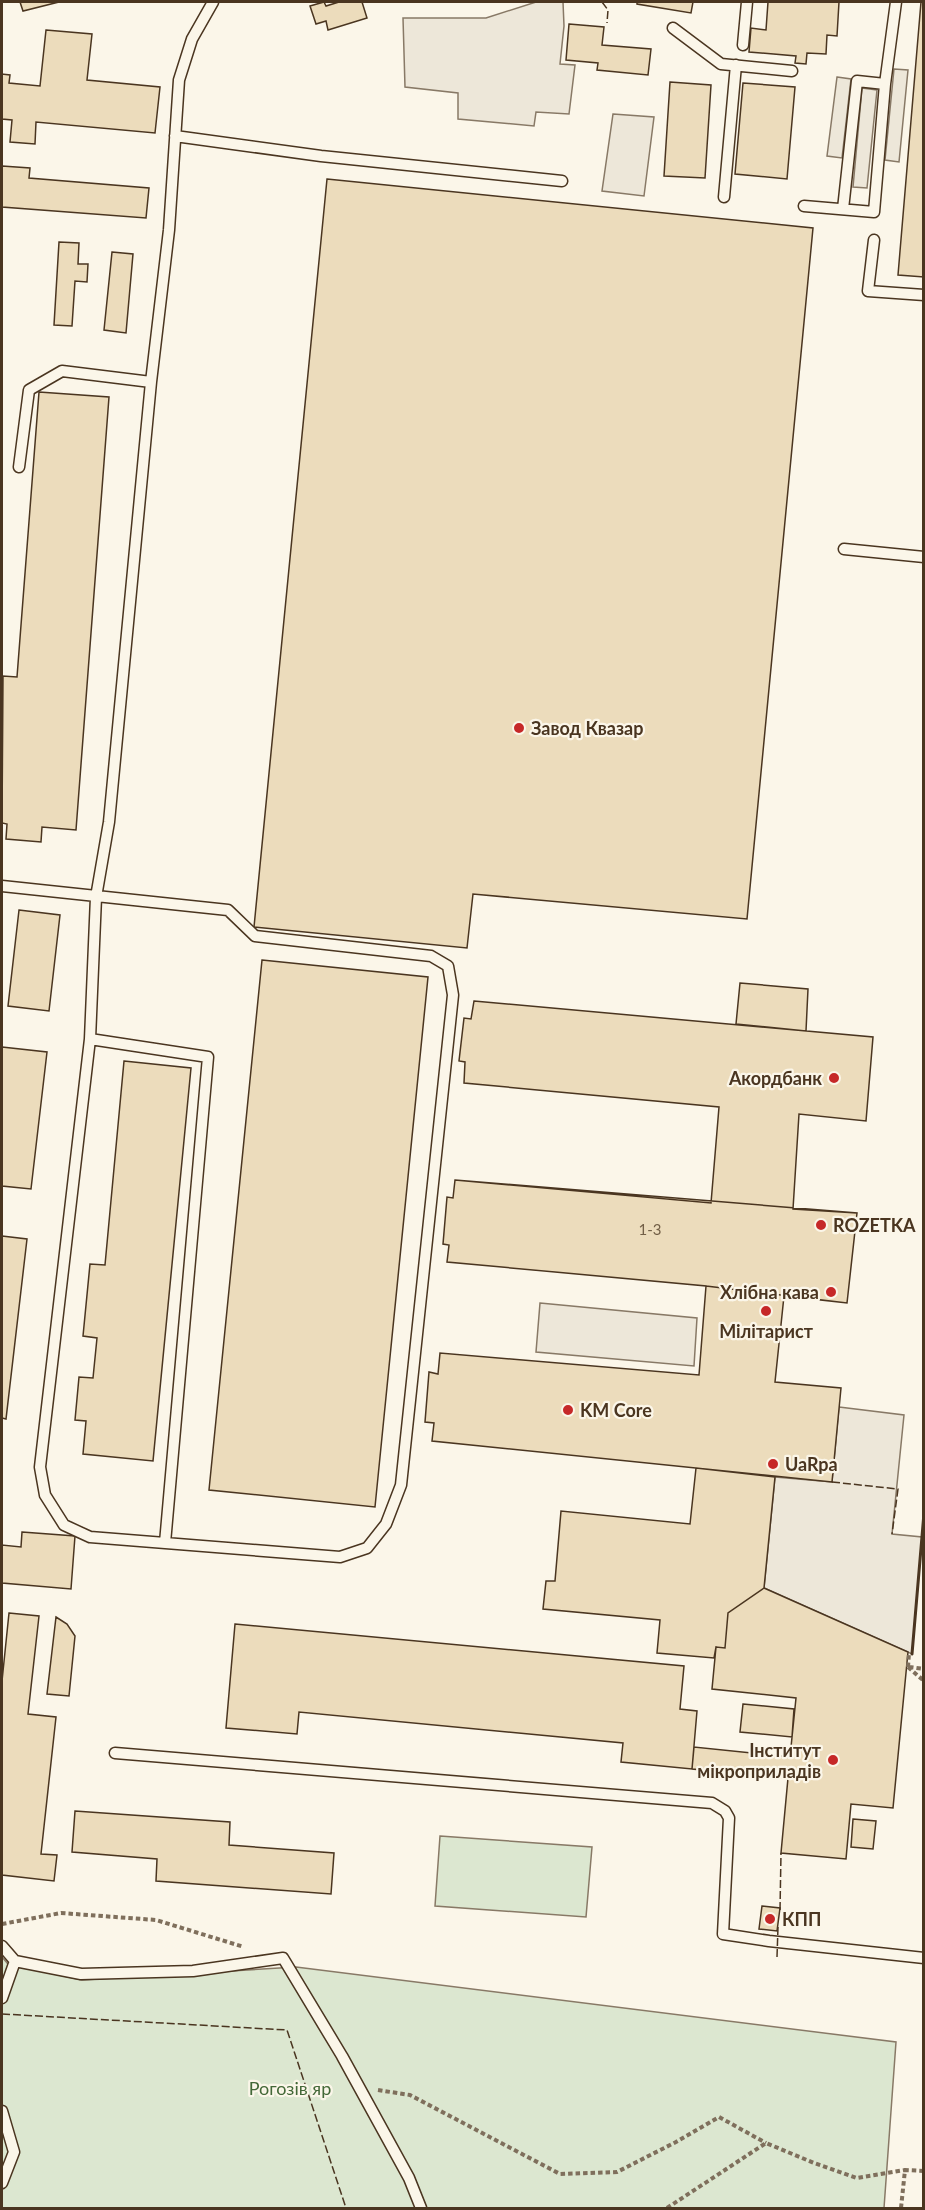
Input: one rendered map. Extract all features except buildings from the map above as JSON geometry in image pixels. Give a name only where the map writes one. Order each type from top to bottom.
[{"type":"lane","points":[[2,886],[96,897],[228,910],[255,936],[431,956],[448,966],[453,995],[401,1485],[386,1524],[367,1548],[340,1557],[90,1537],[64,1525],[45,1495],[40,1467],[90,1039],[96,897],[109,822],[151,382],[169,230],[179,80],[192,39],[213,2]]},
{"type":"lane","points":[[743,45],[747,2]]},
{"type":"lane","points":[[804,206],[874,212],[885,84],[896,2]]},
{"type":"lane","points":[[673,28],[721,64],[792,71]]},
{"type":"lane","points":[[724,197],[736,65]]},
{"type":"lane","points":[[843,209],[857,81],[885,84]]},
{"type":"lane","points":[[175,136],[321,156],[562,181]]},
{"type":"lane","points":[[874,240],[868,291],[924,295]]},
{"type":"lane","points":[[19,467],[29,390],[62,371],[151,382]]},
{"type":"lane","points":[[844,549],[924,557]]},
{"type":"lane","points":[[90,1039],[208,1057],[165,1543]]},
{"type":"lane","points":[[115,1752],[712,1803],[725,1811],[729,1818],[723,1934],[924,1958]]},
{"type":"lane","points":[[2,1946],[15,1960],[81,1974],[193,1971],[283,1958],[342,2056],[409,2178],[421,2208]]},
{"type":"lane","points":[[2,1998],[15,1960]]},
{"type":"lane","points":[[2,2111],[14,2152],[2,2183]]},
{"type":"path","points":[[908,1667],[909,1653]]},
{"type":"path","points":[[908,1667],[924,1669]]},
{"type":"path","points":[[908,1667],[924,1681]]},
{"type":"path","points":[[2,1924],[62,1913],[156,1920],[251,1949]]},
{"type":"path","points":[[357,2086],[410,2095],[560,2174],[617,2172],[719,2117],[766,2143],[857,2178],[905,2170],[924,2171]]},
{"type":"path","points":[[667,2208],[766,2143]]},
{"type":"path","points":[[901,2208],[905,2170]]},
{"type":"green space","points":[[440,1836],[592,1847],[586,1917],[435,1906]]},
{"type":"green space","name":"Рогозів яр","points":[[2,1957],[8,1964],[82,1980],[296,1967],[896,2042],[884,2208],[2,2208]]},
{"type":"shaded area","points":[[536,2],[563,2],[564,26],[560,64],[575,65],[569,114],[536,112],[534,126],[458,119],[458,93],[405,87],[403,18],[486,18]]},
{"type":"shaded area","points":[[894,69],[908,70],[899,162],[885,160]]},
{"type":"shaded area","points":[[837,77],[851,79],[842,158],[827,156]]},
{"type":"shaded area","points":[[862,88],[877,90],[867,188],[853,187]]},
{"type":"shaded area","points":[[613,114],[654,117],[644,196],[602,191]]},
{"type":"shaded area","points":[[540,1303],[697,1318],[694,1366],[536,1352]]},
{"type":"shaded area","points":[[839,1407],[904,1415],[892,1534],[922,1537],[912,1654],[764,1588],[775,1477],[832,1482]]},
{"type":"fence","points":[[602,2],[608,10],[607,23]]},
{"type":"fence","points":[[832,1482],[898,1489],[892,1534]]},
{"type":"fence","points":[[780,1910],[781,1853]]},
{"type":"fence","points":[[777,1957],[778,1927]]},
{"type":"fence","points":[[2,2014],[287,2030],[346,2208]]},
{"type":"wall","points":[[912,1654],[924,1513]]},
{"type":"place","name":"Завод Квазар","points":[[519,728]]},
{"type":"place","name":"Акордбанк","points":[[834,1078]]},
{"type":"place","name":"ROZETKA","points":[[821,1225]]},
{"type":"place","name":"Хлібна кава","points":[[831,1292]]},
{"type":"place","name":"Мілітарист","points":[[766,1311]]},
{"type":"place","name":"KM Core","points":[[568,1410]]},
{"type":"place","name":"UaRpa","points":[[773,1464]]},
{"type":"place","name":"Інститут мікроприладів","points":[[833,1760]]},
{"type":"place","name":"КПП","points":[[770,1919]]}]
